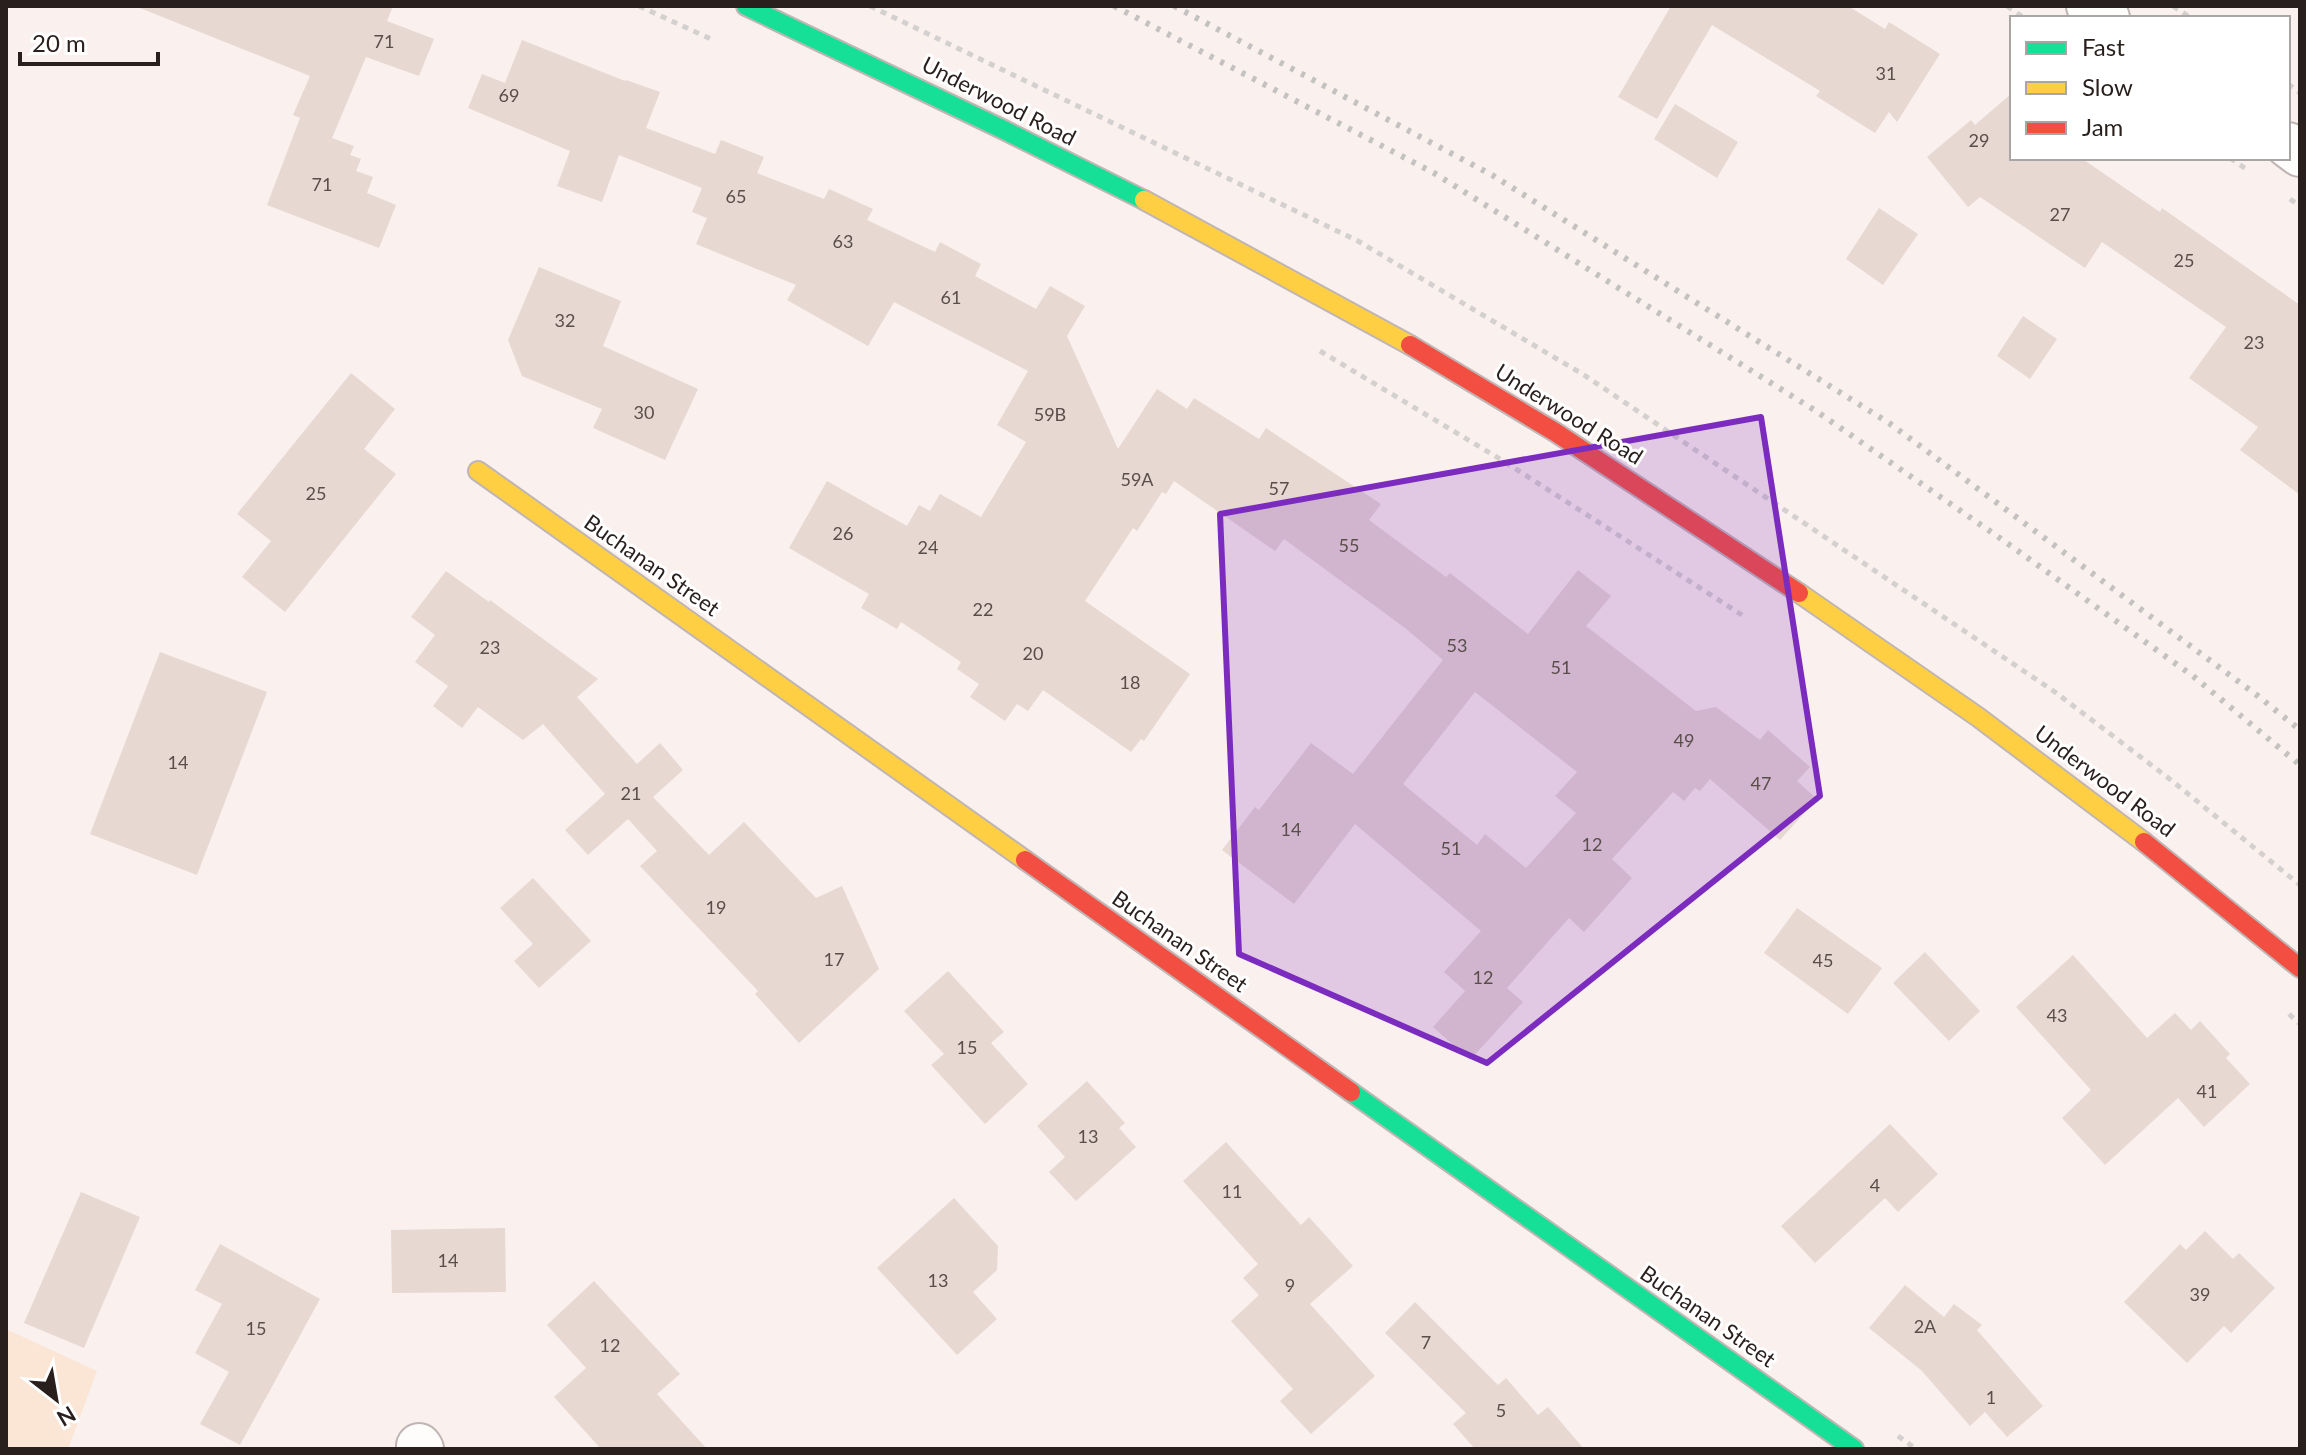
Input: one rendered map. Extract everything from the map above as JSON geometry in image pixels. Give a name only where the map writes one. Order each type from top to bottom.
[{"type":"main road","name":"Underwood Road","points":[[746,6],[1007,132],[1296,282],[1421,351],[1545,427],[1639,486],[1937,686],[2205,887],[2300,968]]},
{"type":"main road","name":"Buchanan Street","points":[[478,471],[1854,1449]]},
{"type":"path","points":[[639,6],[724,46]]},
{"type":"path","points":[[1314,348],[1505,462],[1745,617]]},
{"type":"path","points":[[2288,1013],[2300,1024]]},
{"type":"highlighted area","points":[[1761,417],[1820,796],[1487,1063],[1239,954],[1220,514]]},
{"type":"shaded area","points":[[6,1329],[97,1371],[68,1449],[6,1449]]},
{"type":"building","points":[[141,6],[393,6],[387,21],[434,39],[419,76],[366,57],[332,138],[354,146],[350,155],[361,159],[356,171],[373,177],[367,193],[396,205],[379,248],[267,205],[300,118],[293,115],[310,76]]},
{"type":"building","points":[[1671,6],[1848,6],[1885,29],[1889,22],[1940,54],[1897,122],[1889,112],[1875,133],[1816,96],[1820,91],[1712,25],[1657,119],[1618,97]]},
{"type":"building","points":[[522,40],[660,92],[646,128],[715,154],[721,140],[764,157],[757,173],[824,199],[829,189],[873,209],[867,220],[935,252],[940,242],[981,264],[975,276],[1036,309],[1050,286],[1085,306],[1067,336],[1118,449],[1157,389],[1187,409],[1194,398],[1259,439],[1266,428],[1381,504],[1369,520],[1446,577],[1450,573],[1528,634],[1578,570],[1611,596],[1586,626],[1696,711],[1716,707],[1760,740],[1768,730],[1810,767],[1797,781],[1817,799],[1780,840],[1710,779],[1700,791],[1695,788],[1684,801],[1673,792],[1612,859],[1632,878],[1584,932],[1569,918],[1507,988],[1523,1002],[1470,1060],[1433,1027],[1465,991],[1444,972],[1481,931],[1355,824],[1294,904],[1222,850],[1255,807],[1259,810],[1311,743],[1353,774],[1443,660],[1405,628],[1284,539],[1275,551],[1174,481],[1166,494],[1162,492],[1137,531],[1133,528],[1085,601],[1190,674],[1144,741],[1141,739],[1131,752],[1043,690],[1028,711],[1017,704],[1005,721],[970,697],[979,684],[957,669],[961,662],[901,622],[897,629],[861,608],[869,594],[789,548],[827,481],[907,526],[919,505],[930,511],[940,494],[981,517],[1026,442],[997,425],[1028,371],[894,302],[868,346],[787,300],[796,285],[696,244],[707,218],[692,212],[702,188],[619,155],[602,202],[557,186],[570,151],[468,108],[482,74],[505,83]],"holes":[[[1475,692],[1577,772],[1555,796],[1576,813],[1526,868],[1485,834],[1477,845],[1403,784]]]},
{"type":"building","points":[[2010,95],[2010,160],[2084,160],[2160,212],[2162,208],[2300,305],[2300,495],[2240,450],[2258,427],[2189,378],[2226,327],[2102,242],[2085,268],[1980,197],[1968,207],[1927,157],[1971,120],[1975,125]]},
{"type":"building","points":[[1675,104],[1738,142],[1717,178],[1654,139]]},
{"type":"building","points":[[1879,208],[1918,234],[1883,285],[1846,259]]},
{"type":"building","points":[[539,267],[621,301],[603,346],[698,389],[665,460],[593,428],[602,409],[522,376],[508,340]]},
{"type":"building","points":[[2023,316],[2057,339],[2030,379],[1997,356]]},
{"type":"building","points":[[351,373],[395,409],[364,449],[396,474],[285,612],[242,577],[271,541],[237,514]]},
{"type":"building","points":[[446,571],[598,679],[577,697],[637,764],[660,743],[683,770],[653,797],[709,855],[744,822],[816,898],[842,886],[879,969],[799,1043],[755,994],[758,991],[640,866],[657,851],[628,819],[588,855],[565,830],[605,794],[543,724],[523,740],[478,707],[462,728],[433,706],[448,686],[415,662],[435,635],[411,617]]},
{"type":"building","points":[[160,652],[267,692],[197,875],[90,834]]},
{"type":"building","points":[[533,878],[591,941],[539,988],[514,961],[533,944],[500,908]]},
{"type":"building","points":[[1797,908],[1882,968],[1848,1014],[1764,953]]},
{"type":"building","points":[[1925,952],[1980,1011],[1949,1041],[1893,983]]},
{"type":"building","points":[[2073,955],[2147,1038],[2175,1013],[2191,1030],[2200,1021],[2230,1054],[2226,1058],[2250,1084],[2204,1127],[2178,1098],[2105,1165],[2062,1118],[2091,1090],[2016,1007]]},
{"type":"building","points":[[948,971],[1004,1032],[991,1043],[1028,1084],[985,1124],[931,1065],[944,1054],[904,1011]]},
{"type":"building","points":[[1087,1081],[1125,1123],[1119,1128],[1136,1147],[1076,1201],[1049,1172],[1065,1157],[1037,1126]]},
{"type":"building","points":[[1890,1124],[1938,1174],[1898,1212],[1885,1198],[1815,1263],[1781,1226]]},
{"type":"building","points":[[1226,1142],[1301,1225],[1309,1217],[1353,1266],[1310,1304],[1375,1376],[1311,1434],[1280,1401],[1293,1389],[1231,1321],[1259,1295],[1243,1278],[1258,1264],[1183,1181]]},
{"type":"building","points":[[81,1192],[140,1217],[84,1348],[24,1323]]},
{"type":"building","points":[[954,1198],[998,1246],[997,1270],[973,1292],[997,1319],[957,1355],[877,1268]]},
{"type":"building","points":[[505,1228],[506,1292],[392,1293],[391,1230]]},
{"type":"building","points":[[2205,1231],[2233,1259],[2239,1253],[2275,1288],[2231,1333],[2224,1326],[2187,1363],[2124,1302],[2180,1244],[2186,1250]]},
{"type":"building","points":[[220,1244],[320,1299],[240,1445],[200,1424],[229,1372],[195,1353],[222,1304],[195,1290]]},
{"type":"building","points":[[594,1281],[680,1374],[657,1394],[707,1449],[601,1449],[554,1397],[586,1368],[547,1325]]},
{"type":"building","points":[[1905,1285],[1944,1317],[1954,1304],[1982,1325],[1977,1330],[2043,1406],[2007,1437],[1985,1412],[1970,1426],[1922,1371],[1869,1328]]},
{"type":"building","points":[[1415,1302],[1498,1385],[1506,1378],[1538,1415],[1548,1407],[1584,1449],[1475,1449],[1453,1424],[1466,1413],[1385,1333]]},
{"type":"railway","points":[[1114,6],[1434,173],[1816,411],[2193,676],[2300,765]]},
{"type":"railway","points":[[1174,6],[1492,175],[1889,423],[2300,730]]},
{"type":"traffic: fast","points":[[746,6],[1144,200]]},
{"type":"traffic: fast","points":[[1351,1092],[1854,1449]]},
{"type":"traffic: slow","points":[[1144,200],[1410,345]]},
{"type":"traffic: slow","points":[[478,471],[1025,860]]},
{"type":"traffic: slow","points":[[1799,593],[1978,717],[2144,842]]},
{"type":"traffic: jam","points":[[1410,345],[1555,432],[1799,593]]},
{"type":"traffic: jam","points":[[2144,842],[2300,968]]},
{"type":"traffic: jam","points":[[1025,860],[1351,1092]]}]
